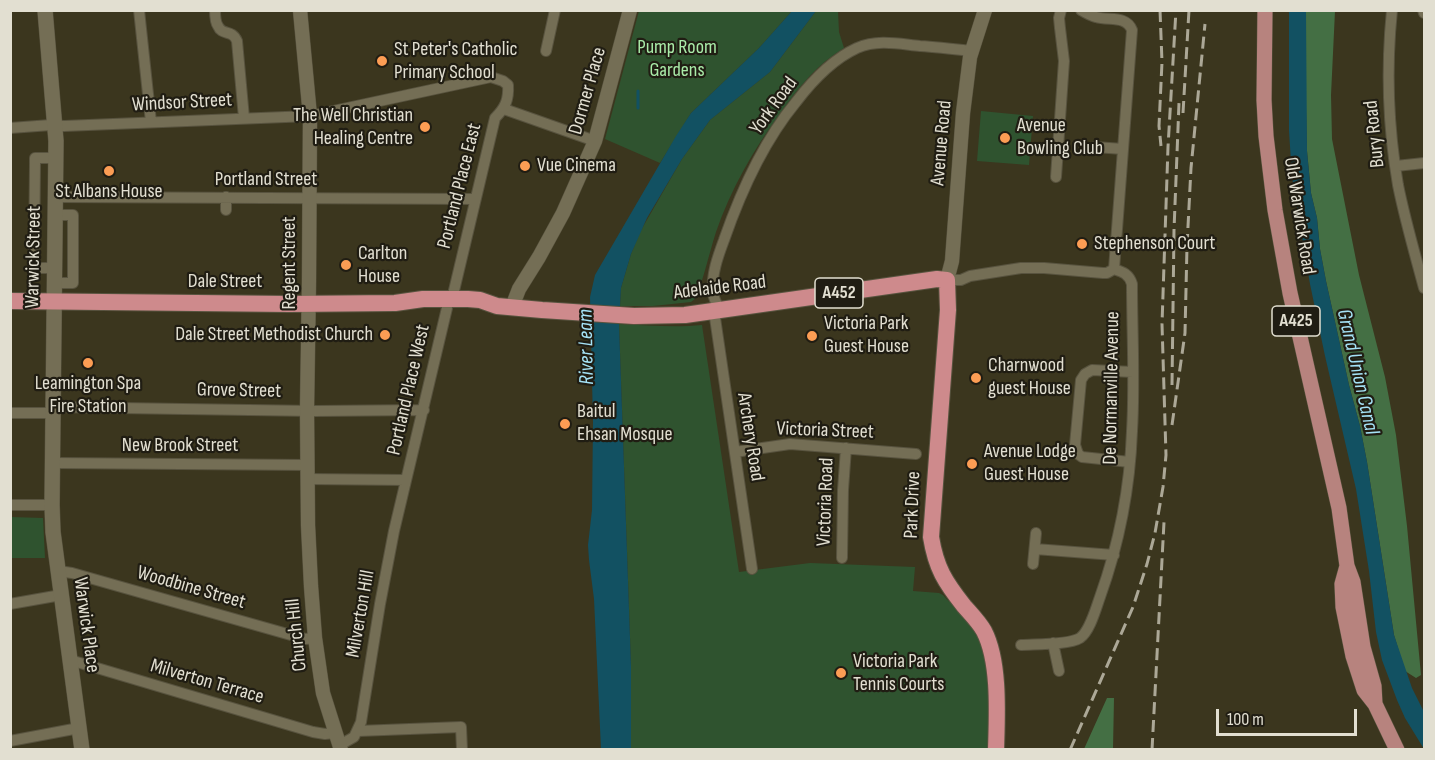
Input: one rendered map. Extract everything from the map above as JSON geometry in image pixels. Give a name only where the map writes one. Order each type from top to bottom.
[{"type":"highway","name":"Adelaide Road","points":[[449,303],[479,309],[505,306],[634,316],[679,316],[716,306],[937,279],[947,280]]},
{"type":"highway","name":"Park Drive","points":[[947,280],[948,304],[931,537],[942,576],[981,626],[989,644],[996,701],[996,750]]},
{"type":"highway","name":"Dale Street","points":[[55,301],[289,304],[395,303],[423,299],[449,303]]},
{"type":"highway","name":"A452","points":[[10,301],[55,301]]},
{"type":"main road","name":"Warwick Street","points":[[45,10],[56,125],[52,505]]},
{"type":"main road","name":"Old Warwick Road","points":[[1265,10],[1264,100],[1274,201],[1290,293],[1340,508],[1347,567],[1342,584],[1343,608],[1357,672],[1364,690],[1375,704],[1397,750]]},
{"type":"main road","name":"Warwick Place","points":[[52,505],[53,532],[82,750]]},
{"type":"street","points":[[139,10],[151,122]]},
{"type":"street","points":[[215,10],[219,29],[232,34],[237,42],[244,118]]},
{"type":"street","name":"Regent Street","points":[[300,10],[310,116],[308,517]]},
{"type":"street","points":[[546,51],[555,10]]},
{"type":"street","name":"Dormer Place","points":[[505,306],[539,258],[563,213],[595,141],[630,10]]},
{"type":"street","name":"Avenue Road","points":[[947,280],[952,261],[970,51],[985,10]]},
{"type":"street","points":[[1056,177],[1064,61],[1059,18],[1061,10]]},
{"type":"street","points":[[947,280],[961,280],[970,276],[1021,268],[1103,273],[1114,269],[1132,30],[1130,24],[1124,20],[1110,15],[1094,17],[1082,10]]},
{"type":"street","name":"Bury Road","points":[[1392,10],[1388,81],[1390,120],[1403,207],[1425,288]]},
{"type":"street","name":"York Road","points":[[716,306],[714,275],[730,223],[745,187],[780,124],[820,75],[857,48],[880,42],[970,51]]},
{"type":"street","name":"Windsor Street","points":[[10,128],[310,116],[491,77],[508,85]]},
{"type":"street","name":"Portland Place East","points":[[449,303],[495,118],[504,109],[508,97],[508,85]]},
{"type":"street","points":[[504,109],[595,141]]},
{"type":"street","points":[[1095,147],[1123,149]]},
{"type":"street","points":[[56,158],[35,158],[34,268],[73,283],[73,215],[56,215]]},
{"type":"street","points":[[1396,166],[1425,163]]},
{"type":"street","name":"Portland Street","points":[[56,197],[475,199]]},
{"type":"street","points":[[226,198],[226,210]]},
{"type":"street","name":"De Normanville Avenue","points":[[1021,645],[1071,641],[1080,638],[1087,630],[1114,555],[1124,508],[1130,462],[1133,372],[1132,284],[1127,274],[1114,269]]},
{"type":"street","name":"Portland Place West","points":[[406,480],[449,303]]},
{"type":"street","name":"Archery Road","points":[[716,306],[752,569]]},
{"type":"street","points":[[1130,462],[1082,457],[1078,454],[1075,445],[1083,376],[1092,370],[1133,372]]},
{"type":"street","name":"Grove Street","points":[[10,413],[54,410],[424,410]]},
{"type":"street","name":"Victoria Street","points":[[735,452],[790,444],[915,453]]},
{"type":"street","name":"Victoria Road","points":[[842,558],[846,448]]},
{"type":"street","name":"New Brook Street","points":[[53,463],[308,472],[406,480]]},
{"type":"street","name":"Milverton Hill","points":[[358,731],[363,716],[378,615],[406,480]]},
{"type":"street","points":[[10,505],[52,505]]},
{"type":"street","name":"Church Hill","points":[[308,517],[315,638],[323,693],[339,743]]},
{"type":"street","points":[[1033,564],[1036,533]]},
{"type":"street","points":[[1035,549],[1114,555]]},
{"type":"street","name":"Woodbine Street","points":[[58,571],[301,638],[315,638]]},
{"type":"street","points":[[10,604],[61,595]]},
{"type":"street","points":[[1053,643],[1059,671]]},
{"type":"street","name":"Milverton Terrace","points":[[70,660],[325,734],[339,743]]},
{"type":"street","points":[[339,743],[352,739],[358,731],[461,727],[462,750]]},
{"type":"street","points":[[10,741],[79,728]]},
{"type":"green space","name":"Pump Room Gardens","points":[[639,11],[792,11],[759,48],[691,113],[660,163],[605,139]]},
{"type":"green space","points":[[816,11],[838,11],[839,32],[844,48],[816,69],[801,86],[752,156],[722,216],[696,298],[691,302],[653,306],[620,306],[621,288],[640,232],[682,159],[710,120],[770,72]]},
{"type":"green space","points":[[1306,11],[1335,11],[1331,95],[1332,139],[1359,275],[1385,377],[1396,435],[1421,675],[1416,678],[1405,671],[1394,635],[1367,462],[1320,249],[1307,151]]},
{"type":"green space","name":"Avenue Bowling Club","points":[[981,111],[1033,116],[1029,165],[977,161]]},
{"type":"green space","points":[[619,324],[702,325],[739,572],[810,563],[915,567],[913,591],[943,595],[968,621],[981,643],[990,688],[990,749],[631,749],[631,666]]},
{"type":"green space","points":[[11,517],[43,518],[45,558],[11,558]]},
{"type":"green space","points":[[1107,698],[1114,698],[1113,749],[1084,749]]},
{"type":"water","name":"River Leam","points":[[792,11],[816,11],[770,72],[710,120],[682,159],[647,218],[631,254],[621,288],[619,324],[631,666],[631,749],[601,749],[594,599],[588,545],[592,510],[593,422],[590,297],[595,275],[691,113],[759,48]]},
{"type":"water","name":"Grand Union Canal","points":[[1289,11],[1306,11],[1307,151],[1311,193],[1326,281],[1367,462],[1394,635],[1412,688],[1424,712],[1424,749],[1405,718],[1382,660],[1356,489],[1310,284],[1292,177],[1289,131]]},
{"type":"waterway","points":[[638,91],[638,108]]},
{"type":"railway","points":[[1160,10],[1162,62],[1159,126],[1161,146]]},
{"type":"railway","points":[[1070,750],[1133,607],[1155,533],[1163,487],[1166,455],[1162,324],[1168,147],[1176,10]]},
{"type":"railway","points":[[1183,113],[1189,10]]},
{"type":"railway","points":[[1172,425],[1185,333],[1191,168],[1205,24]]},
{"type":"railway","points":[[1172,385],[1174,230],[1179,103]]},
{"type":"railway","points":[[1152,750],[1164,522]]},
{"type":"place","name":"St Peter's Catholic Primary School","points":[[382,61]]},
{"type":"place","name":"The Well Christian Healing Centre","points":[[425,127]]},
{"type":"place","name":"Avenue Bowling Club","points":[[1005,138]]},
{"type":"place","name":"Vue Cinema","points":[[525,166]]},
{"type":"place","name":"St Albans House","points":[[109,171]]},
{"type":"place","name":"Stephenson Court","points":[[1082,244]]},
{"type":"place","name":"Carlton House","points":[[346,265]]},
{"type":"place","name":"Dale Street Methodist Church","points":[[385,335]]},
{"type":"place","name":"Victoria Park Guest House","points":[[812,336]]},
{"type":"place","name":"Leamington Spa Fire Station","points":[[88,363]]},
{"type":"place","name":"Charnwood guest House","points":[[976,378]]},
{"type":"place","name":"Baitul Ehsan Mosque","points":[[565,424]]},
{"type":"place","name":"Avenue Lodge Guest House","points":[[972,464]]},
{"type":"place","name":"Victoria Park Tennis Courts","points":[[841,673]]}]
